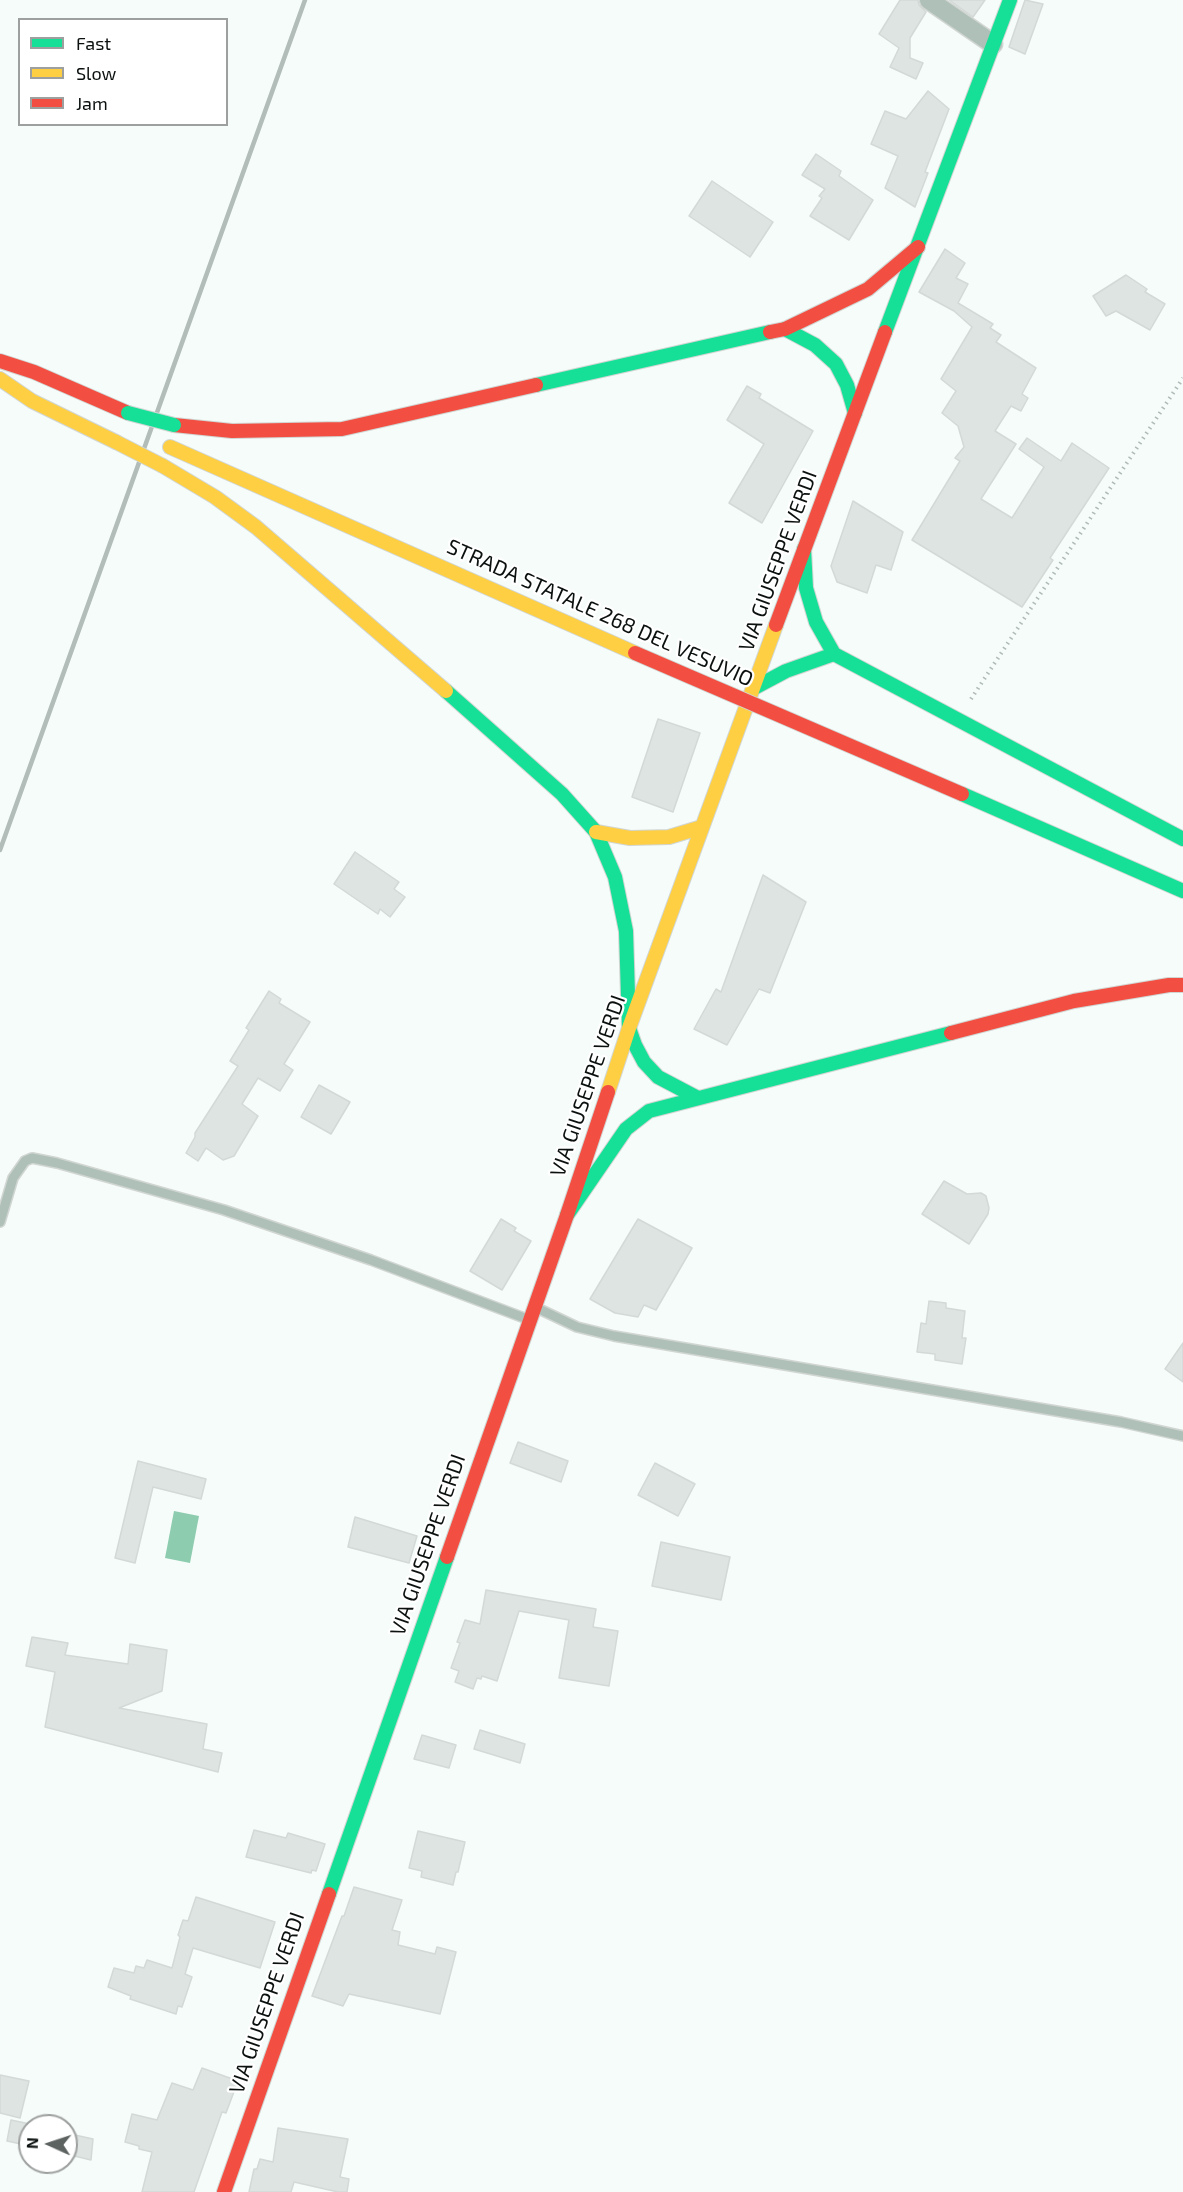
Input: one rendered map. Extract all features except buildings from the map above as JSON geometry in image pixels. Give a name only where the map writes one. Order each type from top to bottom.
[{"type":"main road","name":"VIA GIUSEPPE VERDI","points":[[224,2192],[567,1215],[628,1028],[804,549],[1010,0]]},
{"type":"main road","points":[[0,361],[34,372],[128,412],[174,425],[232,431],[342,429],[785,329],[868,289],[918,247]]},
{"type":"main road","points":[[785,329],[815,345],[836,364],[847,385],[855,413]]},
{"type":"main road","points":[[0,374],[81,409]]},
{"type":"main road","points":[[0,379],[32,401],[163,466],[215,497],[256,527],[562,794],[596,832],[615,878],[626,931],[628,1028],[644,1062],[658,1077],[696,1097]]},
{"type":"main road","name":"STRADA STATALE 268 DEL VESUVIO","points":[[165,445],[1183,891]]},
{"type":"main road","points":[[804,549],[806,588],[816,622],[834,654],[1183,839]]},
{"type":"main road","points":[[753,688],[786,671],[834,654]]},
{"type":"main road","points":[[596,832],[630,838],[669,837],[702,827]]},
{"type":"main road","points":[[567,1215],[626,1129],[649,1111],[1074,1001],[1169,985],[1183,985]]},
{"type":"street","points":[[928,0],[993,44]]},
{"type":"lane","points":[[0,1221],[13,1178],[25,1161],[32,1158],[224,1210],[531,1313],[614,1336],[1120,1422],[1183,1436]]},
{"type":"path","points":[[957,720],[1183,378]]},
{"type":"shaded area","points":[[174,1511],[199,1516],[190,1563],[165,1558]]},
{"type":"railway","points":[[0,850],[305,0]]},
{"type":"traffic: fast","points":[[885,332],[1010,0]]},
{"type":"traffic: fast","points":[[785,329],[815,345],[836,364],[847,385],[855,413]]},
{"type":"traffic: fast","points":[[536,385],[770,332]]},
{"type":"traffic: fast","points":[[128,413],[174,425]]},
{"type":"traffic: fast","points":[[804,549],[806,588],[816,622],[834,654],[1183,839]]},
{"type":"traffic: fast","points":[[754,688],[786,671],[834,654]]},
{"type":"traffic: fast","points":[[446,691],[562,794],[596,832],[615,877],[626,931],[629,1028],[635,1045],[644,1062],[658,1077],[696,1097]]},
{"type":"traffic: fast","points":[[962,794],[1183,891]]},
{"type":"traffic: fast","points":[[567,1215],[626,1129],[649,1111],[951,1033]]},
{"type":"traffic: fast","points":[[329,1894],[447,1557]]},
{"type":"traffic: slow","points":[[0,379],[32,401],[116,442]]},
{"type":"traffic: slow","points":[[116,442],[163,466]]},
{"type":"traffic: slow","points":[[170,447],[635,653]]},
{"type":"traffic: slow","points":[[163,466],[215,497],[256,527],[446,691]]},
{"type":"traffic: slow","points":[[608,1092],[629,1028],[776,625]]},
{"type":"traffic: slow","points":[[596,832],[630,838],[669,837],[702,827]]},
{"type":"traffic: jam","points":[[770,332],[785,329],[868,289],[918,247]]},
{"type":"traffic: jam","points":[[776,625],[885,332]]},
{"type":"traffic: jam","points":[[0,361],[34,372],[128,413]]},
{"type":"traffic: jam","points":[[174,425],[232,431],[342,429],[536,385]]},
{"type":"traffic: jam","points":[[635,653],[962,794]]},
{"type":"traffic: jam","points":[[951,1033],[1074,1001],[1169,985],[1183,985]]},
{"type":"traffic: jam","points":[[447,1557],[608,1092]]},
{"type":"traffic: jam","points":[[224,2192],[329,1894]]}]
